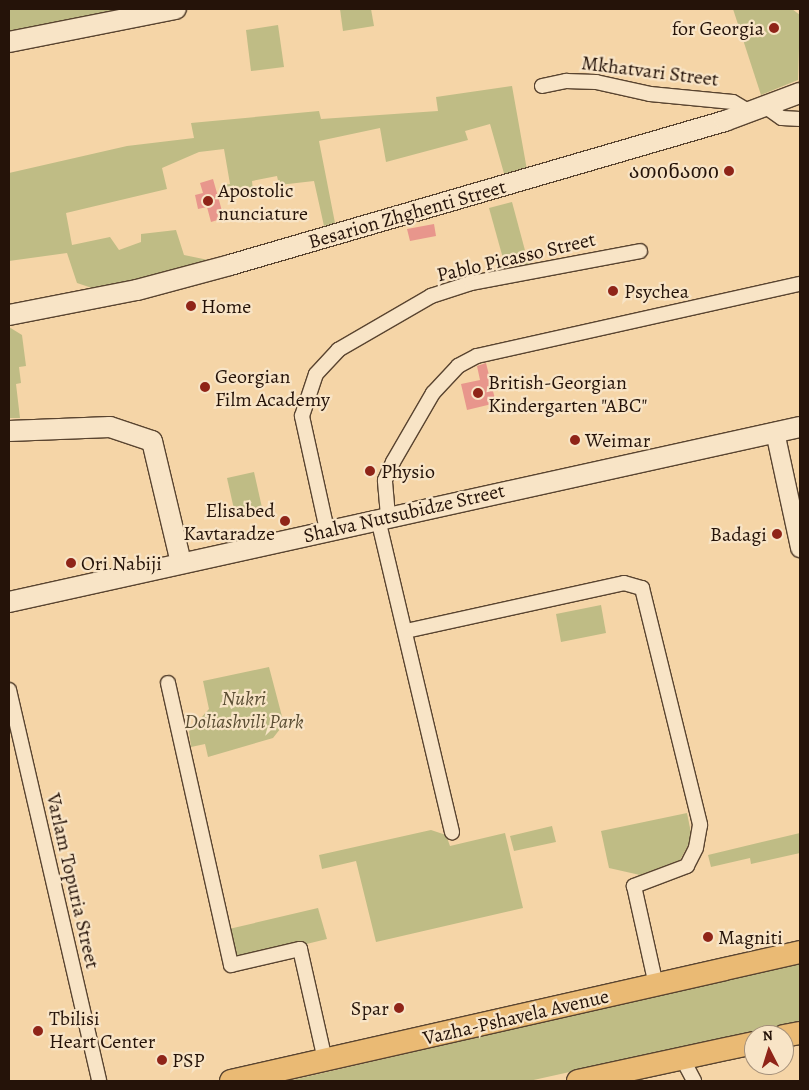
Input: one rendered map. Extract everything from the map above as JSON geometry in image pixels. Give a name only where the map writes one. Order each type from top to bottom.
[{"type":"main road","points":[[9,42],[176,9]]},
{"type":"main road","name":"Besarion Zhghenti Street","points":[[9,314],[189,276],[758,110],[800,93]]},
{"type":"main road","points":[[9,431],[110,427],[152,441],[181,563]]},
{"type":"main road","name":"Shalva Nutsubidze Street","points":[[9,602],[327,530],[800,427]]},
{"type":"main road","name":"Vazha-Pshavela Avenue","points":[[231,1081],[800,952]]},
{"type":"main road","points":[[578,1081],[744,1044]]},
{"type":"street","name":"Mkhatvari Street","points":[[542,86],[566,81],[596,82],[650,94],[733,102],[782,118],[800,119]]},
{"type":"street","name":"Pablo Picasso Street","points":[[327,530],[302,416],[316,374],[338,350],[431,296],[471,283],[640,250]]},
{"type":"street","points":[[452,832],[406,631],[383,518],[385,480],[393,462],[433,393],[458,366],[477,356],[800,284]]},
{"type":"street","points":[[775,432],[800,548]]},
{"type":"street","points":[[406,631],[624,583],[642,588],[700,825],[696,848],[687,866],[634,886],[656,985]]},
{"type":"street","points":[[168,683],[231,965],[300,949],[325,1060]]},
{"type":"street","name":"Varlam Topuria Street","points":[[9,690],[99,1081]]},
{"type":"street","points":[[682,1058],[694,1081]]},
{"type":"green space","points":[[9,9],[136,9],[9,34]]},
{"type":"green space","points":[[340,9],[371,9],[374,26],[343,31]]},
{"type":"green space","points":[[733,9],[792,9],[800,15],[798,80],[761,95]]},
{"type":"green space","points":[[278,25],[284,67],[251,71],[246,30]]},
{"type":"green space","points":[[512,86],[527,170],[505,177],[490,124],[465,131],[468,140],[386,162],[380,128],[319,141],[335,223],[324,226],[314,181],[279,185],[277,176],[252,181],[253,191],[224,194],[223,185],[230,184],[224,149],[199,152],[162,168],[167,189],[66,213],[72,245],[110,237],[119,250],[141,242],[141,234],[176,230],[184,255],[213,261],[95,289],[77,283],[67,253],[9,261],[9,173],[127,146],[194,138],[191,123],[319,111],[321,119],[438,111],[436,97]]},
{"type":"green space","points":[[512,202],[530,269],[504,262],[489,208]]},
{"type":"green space","points":[[9,327],[22,335],[26,366],[19,367],[21,383],[16,384],[20,418],[9,418]]},
{"type":"green space","points":[[254,472],[263,512],[236,518],[227,478]]},
{"type":"green space","points":[[601,605],[606,633],[561,642],[556,614]]},
{"type":"green space","name":"Nukri Doliashvili Park","points":[[269,667],[284,724],[273,738],[208,757],[205,744],[191,747],[189,731],[209,709],[203,681]]},
{"type":"green space","points":[[687,813],[692,838],[680,860],[640,875],[609,868],[601,831]]},
{"type":"green space","points":[[552,826],[556,842],[514,851],[510,836]]},
{"type":"green space","points":[[431,830],[446,835],[450,846],[505,833],[523,908],[376,942],[356,861],[322,869],[319,855]]},
{"type":"green space","points":[[800,833],[800,853],[751,864],[750,858],[711,867],[708,855]]},
{"type":"green space","points":[[318,908],[327,939],[236,961],[229,929]]},
{"type":"green space","points":[[800,963],[800,1021],[782,1025],[744,1025],[744,1033],[529,1081],[288,1081]]},
{"type":"building","name":"Apostolic nunciature","points":[[213,179],[224,218],[211,222],[207,207],[198,209],[195,195],[203,193],[200,183]]},
{"type":"building","points":[[434,224],[436,236],[410,241],[407,229]]},
{"type":"building","name":"British-Georgian Kindergarten \"ABC\"","points":[[486,363],[496,403],[467,410],[461,384],[480,380],[477,366]]},
{"type":"place","name":"for Georgia","points":[[774,28]]},
{"type":"place","name":"ათინათი","points":[[729,171]]},
{"type":"place","name":"Apostolic nunciature","points":[[208,201]]},
{"type":"place","name":"Psychea","points":[[613,291]]},
{"type":"place","name":"Home","points":[[191,306]]},
{"type":"place","name":"Georgian Film Academy","points":[[205,387]]},
{"type":"place","name":"British-Georgian Kindergarten \"ABC\"","points":[[478,393]]},
{"type":"place","name":"Weimar","points":[[575,440]]},
{"type":"place","name":"Physio","points":[[370,471]]},
{"type":"place","name":"Elisabed Kavtaradze","points":[[285,521]]},
{"type":"place","name":"Badagi","points":[[777,534]]},
{"type":"place","name":"Ori Nabiji","points":[[71,563]]},
{"type":"place","name":"Magniti","points":[[708,937]]},
{"type":"place","name":"Spar","points":[[399,1008]]},
{"type":"place","name":"Tbilisi Heart Center","points":[[38,1031]]},
{"type":"place","name":"PSP","points":[[162,1060]]}]
